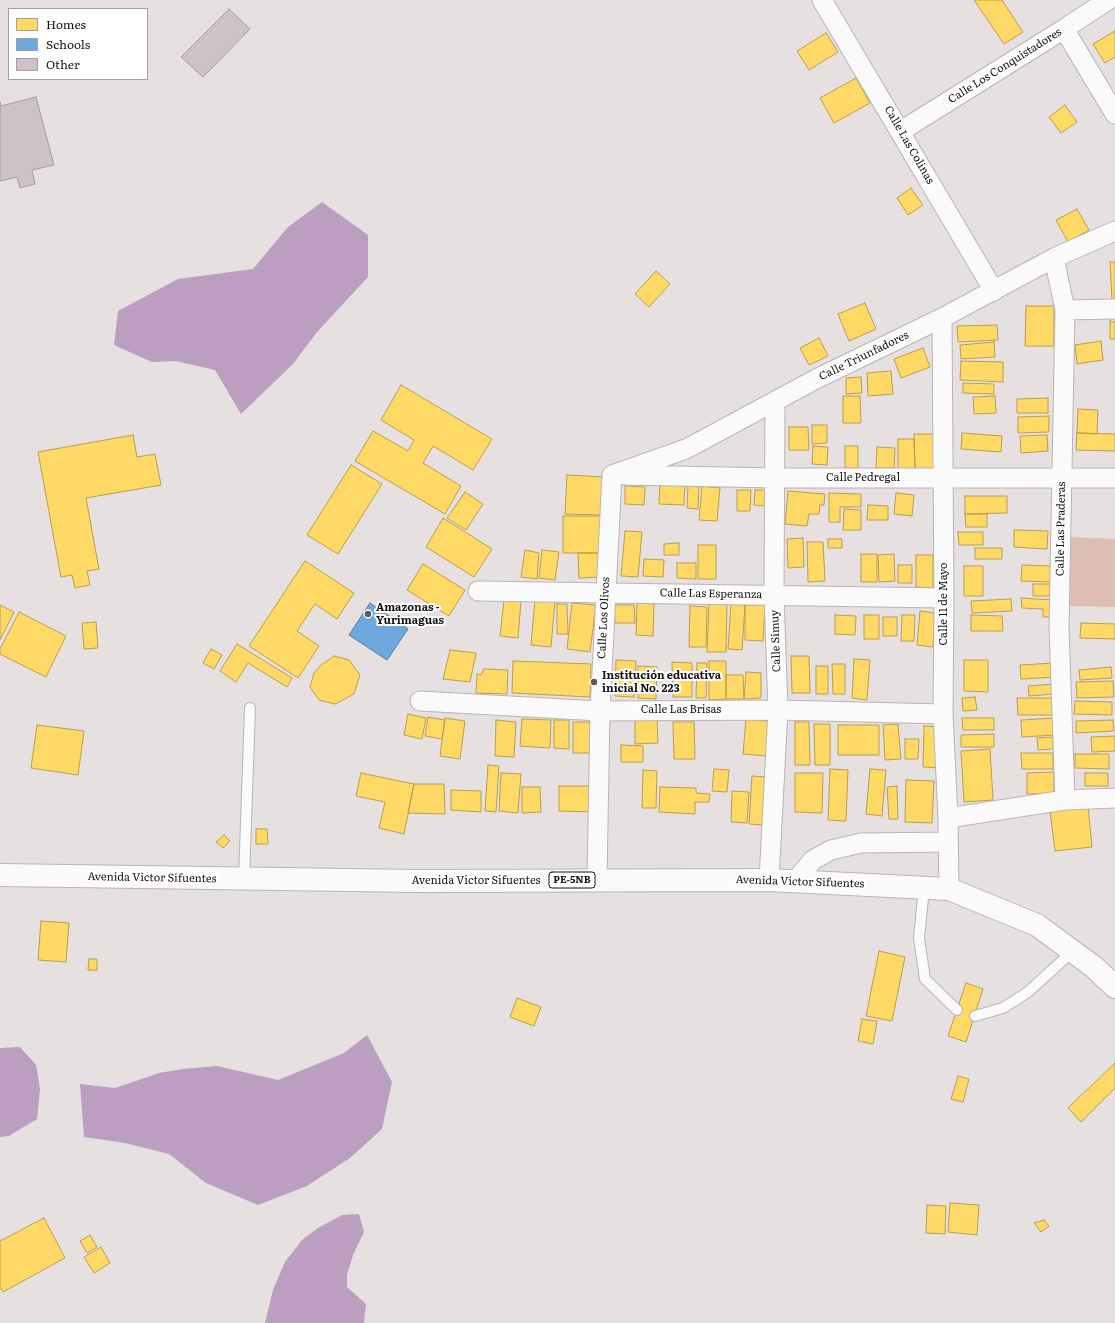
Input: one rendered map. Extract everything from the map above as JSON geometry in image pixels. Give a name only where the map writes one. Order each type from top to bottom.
[{"type":"highway","name":"Avenida Victor Sifuentes","points":[[0,875],[244,880],[769,880],[949,890],[1037,925],[1094,967],[1115,987]]},
{"type":"street","name":"Calle Las Colinas","points":[[822,0],[994,291]]},
{"type":"street","name":"Calle Los Conquistadores","points":[[900,131],[1108,0]]},
{"type":"street","points":[[1064,29],[1115,114]]},
{"type":"street","name":"Calle Triunfadores","points":[[612,475],[686,449],[818,378],[942,318],[1054,258],[1115,231]]},
{"type":"street","name":"Calle Las Praderas","points":[[1054,258],[1065,310],[1059,628],[1065,800]]},
{"type":"street","points":[[1065,310],[1115,309]]},
{"type":"street","name":"Calle 11 de Mayo","points":[[942,318],[944,598],[943,714],[948,818],[949,890]]},
{"type":"street","name":"Calle Simuy","points":[[769,880],[778,710],[774,595],[775,401]]},
{"type":"street","name":"Calle Pedregal","points":[[612,475],[775,478],[1115,478]]},
{"type":"street","name":"Calle Los Olivos","points":[[597,880],[600,711],[612,475]]},
{"type":"street","name":"Calle Las Esperanza","points":[[478,591],[944,598]]},
{"type":"street","name":"Calle Las Brisas","points":[[420,701],[600,711],[778,710],[943,714]]},
{"type":"street","points":[[948,818],[1065,800],[1115,798]]},
{"type":"street","points":[[795,881],[813,860],[831,850],[860,843],[948,842]]},
{"type":"lane","points":[[244,880],[250,708]]},
{"type":"lane","points":[[924,888],[919,938],[925,979],[957,1010]]},
{"type":"lane","points":[[974,1016],[1003,1008],[1028,992],[1072,951]]},
{"type":"shaded area","points":[[322,202],[368,235],[368,277],[317,332],[293,364],[241,414],[215,370],[176,361],[152,362],[114,345],[118,311],[178,279],[253,269],[288,227]]},
{"type":"shaded area","points":[[1071,537],[1115,539],[1115,607],[1069,606]]},
{"type":"shaded area","points":[[367,1035],[392,1082],[382,1129],[350,1158],[307,1186],[258,1205],[206,1183],[169,1154],[125,1143],[84,1137],[80,1084],[115,1088],[159,1073],[217,1066],[278,1080],[344,1053]]},
{"type":"shaded area","points":[[20,1047],[36,1065],[40,1089],[37,1119],[9,1136],[0,1137],[0,1048]]},
{"type":"shaded area","points":[[359,1214],[364,1232],[353,1255],[347,1275],[347,1287],[366,1304],[364,1323],[265,1323],[273,1290],[285,1262],[302,1240],[318,1228],[342,1215]]},
{"type":"building: Homes","points":[[974,0],[1002,0],[1023,32],[1004,44]]},
{"type":"building: Homes","points":[[1115,31],[1115,57],[1105,63],[1093,44]]},
{"type":"building: Homes","points":[[826,33],[838,52],[809,70],[797,51]]},
{"type":"building: Homes","points":[[856,78],[870,103],[834,123],[820,98]]},
{"type":"building: Homes","points":[[1065,105],[1077,122],[1061,133],[1049,117]]},
{"type":"building: Homes","points":[[911,188],[923,205],[908,215],[897,198]]},
{"type":"building: Homes","points":[[1077,209],[1089,230],[1068,242],[1056,220]]},
{"type":"building: Homes","points":[[1110,262],[1115,262],[1115,300],[1112,300]]},
{"type":"building: Homes","points":[[656,271],[670,284],[649,307],[635,294]]},
{"type":"building: Homes","points":[[865,303],[876,329],[849,341],[838,314]]},
{"type":"building: Homes","points":[[1026,306],[1054,306],[1054,346],[1025,346]]},
{"type":"building: Homes","points":[[1110,321],[1115,322],[1115,339],[1110,339]]},
{"type":"building: Homes","points":[[997,325],[998,340],[958,342],[957,326]]},
{"type":"building: Homes","points":[[819,338],[828,356],[809,365],[800,348]]},
{"type":"building: Homes","points":[[1101,341],[1103,360],[1077,364],[1075,345]]},
{"type":"building: Homes","points":[[994,342],[995,357],[961,359],[960,345]]},
{"type":"building: Homes","points":[[923,348],[930,367],[901,378],[894,359]]},
{"type":"building: Homes","points":[[961,361],[1003,362],[1003,382],[960,380]]},
{"type":"building: Homes","points":[[891,371],[893,394],[868,396],[867,373]]},
{"type":"building: Homes","points":[[861,377],[862,393],[846,394],[846,378]]},
{"type":"building: Homes","points":[[963,383],[994,384],[994,394],[963,393]]},
{"type":"building: Homes","points":[[401,385],[492,439],[473,470],[433,446],[423,463],[461,486],[445,514],[355,461],[373,431],[408,451],[414,440],[381,420]]},
{"type":"building: Homes","points":[[843,396],[860,396],[861,423],[843,423]]},
{"type":"building: Homes","points":[[995,396],[996,413],[974,414],[973,397]]},
{"type":"building: Homes","points":[[1048,398],[1048,413],[1017,413],[1017,399]]},
{"type":"building: Homes","points":[[1078,409],[1098,410],[1097,434],[1077,433]]},
{"type":"building: Homes","points":[[1049,416],[1049,432],[1018,433],[1018,417]]},
{"type":"building: Homes","points":[[812,425],[827,425],[827,443],[812,444]]},
{"type":"building: Homes","points":[[789,427],[808,427],[809,450],[789,450]]},
{"type":"building: Homes","points":[[962,433],[1002,436],[1001,452],[961,449]]},
{"type":"building: Homes","points":[[1077,433],[1115,434],[1115,451],[1076,450]]},
{"type":"building: Homes","points":[[914,434],[937,434],[937,470],[915,470]]},
{"type":"building: Homes","points":[[133,435],[137,457],[155,454],[161,485],[86,498],[99,569],[87,571],[90,585],[75,588],[72,575],[61,577],[38,452]]},
{"type":"building: Homes","points":[[1047,435],[1048,451],[1021,453],[1020,436]]},
{"type":"building: Homes","points":[[898,439],[914,439],[915,469],[898,469]]},
{"type":"building: Homes","points":[[813,446],[828,447],[827,465],[812,464]]},
{"type":"building: Homes","points":[[845,446],[858,446],[858,468],[845,468]]},
{"type":"building: Homes","points":[[877,447],[895,448],[894,468],[876,468]]},
{"type":"building: Homes","points":[[351,465],[382,484],[338,554],[307,535]]},
{"type":"building: Homes","points":[[567,475],[604,477],[603,515],[565,514]]},
{"type":"building: Homes","points":[[660,482],[685,483],[684,505],[659,504]]},
{"type":"building: Homes","points":[[688,485],[699,486],[698,509],[687,508]]},
{"type":"building: Homes","points":[[625,486],[645,487],[644,505],[625,504]]},
{"type":"building: Homes","points":[[702,486],[720,488],[717,521],[699,520]]},
{"type":"building: Homes","points":[[737,490],[751,490],[750,511],[737,511]]},
{"type":"building: Homes","points":[[755,490],[766,490],[765,506],[754,505]]},
{"type":"building: Homes","points":[[788,491],[825,494],[824,505],[820,505],[819,514],[809,514],[807,526],[785,524]]},
{"type":"building: Homes","points":[[465,492],[483,504],[466,530],[447,518]]},
{"type":"building: Homes","points":[[829,493],[861,494],[861,507],[840,507],[840,522],[829,522]]},
{"type":"building: Homes","points":[[896,493],[914,495],[912,516],[894,514]]},
{"type":"building: Homes","points":[[965,496],[1007,496],[1007,513],[965,514]]},
{"type":"building: Homes","points":[[868,505],[888,506],[888,520],[867,520]]},
{"type":"building: Homes","points":[[844,509],[861,510],[861,530],[843,530]]},
{"type":"building: Homes","points":[[965,514],[987,514],[987,527],[966,527]]},
{"type":"building: Homes","points":[[563,516],[601,516],[601,553],[563,553]]},
{"type":"building: Homes","points":[[443,518],[492,549],[474,577],[426,547]]},
{"type":"building: Homes","points":[[1014,530],[1048,531],[1047,549],[1014,547]]},
{"type":"building: Homes","points":[[625,531],[642,532],[638,577],[621,576]]},
{"type":"building: Homes","points":[[958,532],[983,532],[983,545],[959,545]]},
{"type":"building: Homes","points":[[803,538],[804,567],[788,568],[787,539]]},
{"type":"building: Homes","points":[[828,539],[842,539],[842,548],[828,548]]},
{"type":"building: Homes","points":[[807,542],[823,542],[825,581],[808,582]]},
{"type":"building: Homes","points":[[679,543],[679,555],[664,555],[664,544]]},
{"type":"building: Homes","points":[[698,545],[716,545],[716,579],[698,579]]},
{"type":"building: Homes","points":[[975,548],[1002,548],[1002,559],[975,559]]},
{"type":"building: Homes","points":[[525,550],[539,553],[537,579],[521,577]]},
{"type":"building: Homes","points":[[542,550],[559,552],[555,580],[539,578]]},
{"type":"building: Homes","points":[[578,553],[601,553],[601,577],[579,578]]},
{"type":"building: Homes","points":[[861,554],[877,554],[877,582],[861,582]]},
{"type":"building: Homes","points":[[894,554],[895,581],[879,582],[878,555]]},
{"type":"building: Homes","points":[[916,555],[933,555],[933,588],[916,587]]},
{"type":"building: Homes","points":[[644,559],[664,560],[663,577],[643,576]]},
{"type":"building: Homes","points":[[305,561],[354,593],[337,619],[315,604],[297,631],[319,646],[298,678],[249,646]]},
{"type":"building: Homes","points":[[677,563],[696,563],[696,579],[677,578]]},
{"type":"building: Homes","points":[[423,564],[465,590],[449,616],[407,590]]},
{"type":"building: Homes","points":[[898,565],[912,565],[912,583],[898,583]]},
{"type":"building: Homes","points":[[1022,565],[1052,566],[1051,582],[1021,581]]},
{"type":"building: Homes","points":[[964,566],[983,566],[983,596],[964,596]]},
{"type":"building: Homes","points":[[1033,584],[1053,584],[1053,596],[1033,596]]},
{"type":"building: Homes","points":[[1021,598],[1054,600],[1055,617],[1043,617],[1043,609],[1022,608]]},
{"type":"building: Homes","points":[[535,599],[555,601],[551,647],[531,645]]},
{"type":"building: Homes","points":[[1011,599],[1012,611],[972,613],[971,601]]},
{"type":"building: Homes","points":[[504,600],[521,601],[518,638],[500,636]]},
{"type":"building: Homes","points":[[572,603],[596,605],[590,652],[567,649]]},
{"type":"building: Homes","points":[[637,603],[654,604],[653,636],[636,635]]},
{"type":"building: Homes","points":[[709,603],[727,604],[726,652],[707,652]]},
{"type":"building: Homes","points":[[557,604],[567,604],[568,634],[557,634]]},
{"type":"building: Homes","points":[[731,604],[745,605],[742,650],[728,649]]},
{"type":"building: Homes","points":[[0,605],[14,612],[0,640]]},
{"type":"building: Homes","points":[[614,605],[634,605],[635,623],[615,623]]},
{"type":"building: Homes","points":[[745,605],[765,605],[763,641],[745,640]]},
{"type":"building: Homes","points":[[690,606],[707,607],[706,647],[689,647]]},
{"type":"building: Homes","points":[[920,611],[935,613],[933,647],[917,645]]},
{"type":"building: Homes","points":[[19,612],[66,636],[46,677],[0,654],[0,649]]},
{"type":"building: Homes","points":[[835,615],[856,616],[855,635],[835,634]]},
{"type":"building: Homes","points":[[864,615],[879,615],[879,639],[864,639]]},
{"type":"building: Homes","points":[[902,615],[915,615],[914,641],[901,641]]},
{"type":"building: Homes","points":[[971,615],[1002,616],[1003,631],[971,631]]},
{"type":"building: Homes","points":[[883,617],[897,617],[897,636],[883,636]]},
{"type":"building: Homes","points":[[96,622],[98,648],[84,649],[82,623]]},
{"type":"building: Homes","points":[[1081,623],[1115,624],[1115,639],[1080,638]]},
{"type":"building: Homes","points":[[237,644],[292,678],[287,687],[248,663],[236,682],[220,671]]},
{"type":"building: Homes","points":[[211,649],[222,655],[214,669],[203,663]]},
{"type":"building: Homes","points":[[450,650],[476,653],[470,682],[443,679]]},
{"type":"building: Homes","points":[[334,656],[349,660],[360,675],[354,694],[335,704],[319,700],[310,687],[314,673],[320,666]]},
{"type":"building: Homes","points":[[791,656],[809,656],[810,693],[792,693]]},
{"type":"building: Homes","points":[[854,659],[870,660],[867,700],[852,698]]},
{"type":"building: Homes","points":[[616,660],[636,661],[634,697],[615,696]]},
{"type":"building: Homes","points":[[964,660],[988,660],[988,692],[964,691]]},
{"type":"building: Homes","points":[[513,661],[591,664],[590,697],[512,693]]},
{"type":"building: Homes","points":[[709,661],[726,661],[726,699],[709,700]]},
{"type":"building: Homes","points":[[672,662],[692,663],[692,697],[673,697]]},
{"type":"building: Homes","points":[[697,663],[707,663],[706,698],[696,698]]},
{"type":"building: Homes","points":[[1054,663],[1056,677],[1021,679],[1020,665]]},
{"type":"building: Homes","points":[[832,664],[845,664],[845,694],[833,694]]},
{"type":"building: Homes","points":[[638,666],[657,667],[656,699],[638,698]]},
{"type":"building: Homes","points":[[816,666],[828,666],[828,694],[816,694]]},
{"type":"building: Homes","points":[[1111,667],[1112,678],[1080,680],[1079,670]]},
{"type":"building: Homes","points":[[484,669],[508,670],[507,694],[476,693],[477,674],[481,675]]},
{"type":"building: Homes","points":[[746,672],[761,673],[761,698],[744,699]]},
{"type":"building: Homes","points":[[726,675],[743,675],[744,699],[726,699]]},
{"type":"building: Homes","points":[[1113,681],[1114,697],[1077,698],[1076,682]]},
{"type":"building: Homes","points":[[1054,684],[1055,694],[1029,696],[1028,686]]},
{"type":"building: Homes","points":[[975,697],[977,710],[963,711],[962,698]]},
{"type":"building: Homes","points":[[1017,698],[1055,698],[1055,715],[1018,715]]},
{"type":"building: Homes","points":[[1075,701],[1112,702],[1112,715],[1074,714]]},
{"type":"building: Homes","points":[[408,714],[426,718],[422,739],[404,735]]},
{"type":"building: Homes","points":[[428,717],[445,720],[442,739],[425,736]]},
{"type":"building: Homes","points":[[445,718],[465,721],[460,759],[440,756]]},
{"type":"building: Homes","points":[[657,718],[658,743],[635,744],[635,719]]},
{"type":"building: Homes","points":[[962,718],[994,718],[994,730],[963,730]]},
{"type":"building: Homes","points":[[1055,718],[1055,735],[1022,737],[1021,720]]},
{"type":"building: Homes","points":[[522,719],[551,720],[550,748],[520,746]]},
{"type":"building: Homes","points":[[746,719],[769,721],[767,756],[743,754]]},
{"type":"building: Homes","points":[[496,720],[516,722],[514,757],[495,756]]},
{"type":"building: Homes","points":[[554,720],[569,720],[569,749],[554,748]]},
{"type":"building: Homes","points":[[1113,720],[1114,731],[1076,733],[1076,721]]},
{"type":"building: Homes","points":[[573,722],[590,722],[590,753],[573,753]]},
{"type":"building: Homes","points":[[673,722],[694,722],[695,759],[674,759]]},
{"type":"building: Homes","points":[[795,722],[809,722],[810,765],[795,765]]},
{"type":"building: Homes","points":[[814,724],[830,724],[830,765],[815,765]]},
{"type":"building: Homes","points":[[898,724],[901,759],[885,760],[883,725]]},
{"type":"building: Homes","points":[[37,725],[84,731],[78,775],[31,768]]},
{"type":"building: Homes","points":[[838,725],[879,725],[879,755],[838,755]]},
{"type":"building: Homes","points":[[924,726],[941,727],[940,768],[923,767]]},
{"type":"building: Homes","points":[[994,734],[994,747],[961,747],[961,735]]},
{"type":"building: Homes","points":[[1115,736],[1115,751],[1092,752],[1091,737]]},
{"type":"building: Homes","points":[[1053,737],[1053,749],[1038,750],[1037,738]]},
{"type":"building: Homes","points":[[905,739],[919,739],[918,759],[905,759]]},
{"type":"building: Homes","points":[[621,745],[643,746],[643,762],[621,762]]},
{"type":"building: Homes","points":[[990,749],[993,800],[964,802],[961,751]]},
{"type":"building: Homes","points":[[1021,753],[1053,753],[1053,769],[1022,769]]},
{"type":"building: Homes","points":[[1075,754],[1109,754],[1109,769],[1075,768]]},
{"type":"building: Homes","points":[[488,765],[499,766],[496,812],[485,811]]},
{"type":"building: Homes","points":[[714,769],[729,770],[727,792],[712,791]]},
{"type":"building: Homes","points":[[830,769],[848,770],[846,821],[828,820]]},
{"type":"building: Homes","points":[[870,769],[886,770],[882,816],[866,814]]},
{"type":"building: Homes","points":[[643,770],[657,771],[656,808],[642,808]]},
{"type":"building: Homes","points":[[1054,772],[1054,793],[1027,794],[1027,773]]},
{"type":"building: Homes","points":[[361,773],[414,784],[404,834],[379,828],[385,802],[356,796]]},
{"type":"building: Homes","points":[[501,773],[521,774],[518,813],[499,811]]},
{"type":"building: Homes","points":[[795,773],[823,773],[822,813],[795,812]]},
{"type":"building: Homes","points":[[1085,773],[1108,773],[1108,786],[1085,786]]},
{"type":"building: Homes","points":[[752,776],[767,777],[764,825],[749,824]]},
{"type":"building: Homes","points":[[906,780],[934,781],[932,823],[905,822]]},
{"type":"building: Homes","points":[[414,784],[444,784],[445,814],[408,813]]},
{"type":"building: Homes","points":[[559,786],[594,786],[594,812],[559,811]]},
{"type":"building: Homes","points":[[897,786],[898,819],[889,819],[887,787]]},
{"type":"building: Homes","points":[[522,787],[540,787],[541,812],[522,813]]},
{"type":"building: Homes","points":[[660,787],[696,788],[696,793],[710,794],[709,802],[695,802],[695,814],[659,812]]},
{"type":"building: Homes","points":[[451,790],[481,791],[481,812],[451,810]]},
{"type":"building: Homes","points":[[732,791],[749,792],[747,823],[731,822]]},
{"type":"building: Homes","points":[[1088,806],[1092,847],[1055,851],[1050,810]]},
{"type":"building: Homes","points":[[256,829],[267,829],[268,844],[256,844]]},
{"type":"building: Homes","points":[[224,835],[230,841],[223,848],[216,842]]},
{"type":"building: Homes","points":[[41,921],[69,923],[66,962],[38,960]]},
{"type":"building: Homes","points":[[879,951],[905,957],[892,1021],[866,1016]]},
{"type":"building: Homes","points":[[89,959],[97,959],[97,970],[88,970]]},
{"type":"building: Homes","points":[[966,983],[983,989],[966,1042],[948,1036]]},
{"type":"building: Homes","points":[[517,998],[541,1007],[534,1026],[510,1017]]},
{"type":"building: Homes","points":[[862,1019],[877,1021],[873,1044],[858,1041]]},
{"type":"building: Homes","points":[[1115,1063],[1115,1088],[1081,1122],[1068,1108]]},
{"type":"building: Homes","points":[[958,1076],[969,1079],[963,1102],[951,1099]]},
{"type":"building: Homes","points":[[950,1203],[979,1205],[977,1235],[948,1232]]},
{"type":"building: Homes","points":[[927,1205],[946,1206],[945,1234],[926,1233]]},
{"type":"building: Homes","points":[[44,1218],[65,1258],[3,1292],[0,1287],[0,1241]]},
{"type":"building: Homes","points":[[1044,1220],[1049,1226],[1041,1232],[1034,1223]]},
{"type":"building: Homes","points":[[90,1235],[97,1247],[87,1253],[80,1241]]},
{"type":"building: Homes","points":[[101,1247],[110,1263],[94,1273],[84,1257]]},
{"type":"building: Schools","points":[[370,603],[408,629],[387,660],[349,635]]},
{"type":"building: Other","points":[[229,9],[250,29],[203,77],[181,57]]},
{"type":"building: Other","points":[[36,97],[54,165],[32,170],[35,184],[20,188],[17,177],[0,181],[0,102],[1,106]]},
{"type":"place","name":"Amazonas - Yurimaguas","points":[[368,614]]},
{"type":"place","name":"Institución educativa inicial No. 223","points":[[594,682]]}]
